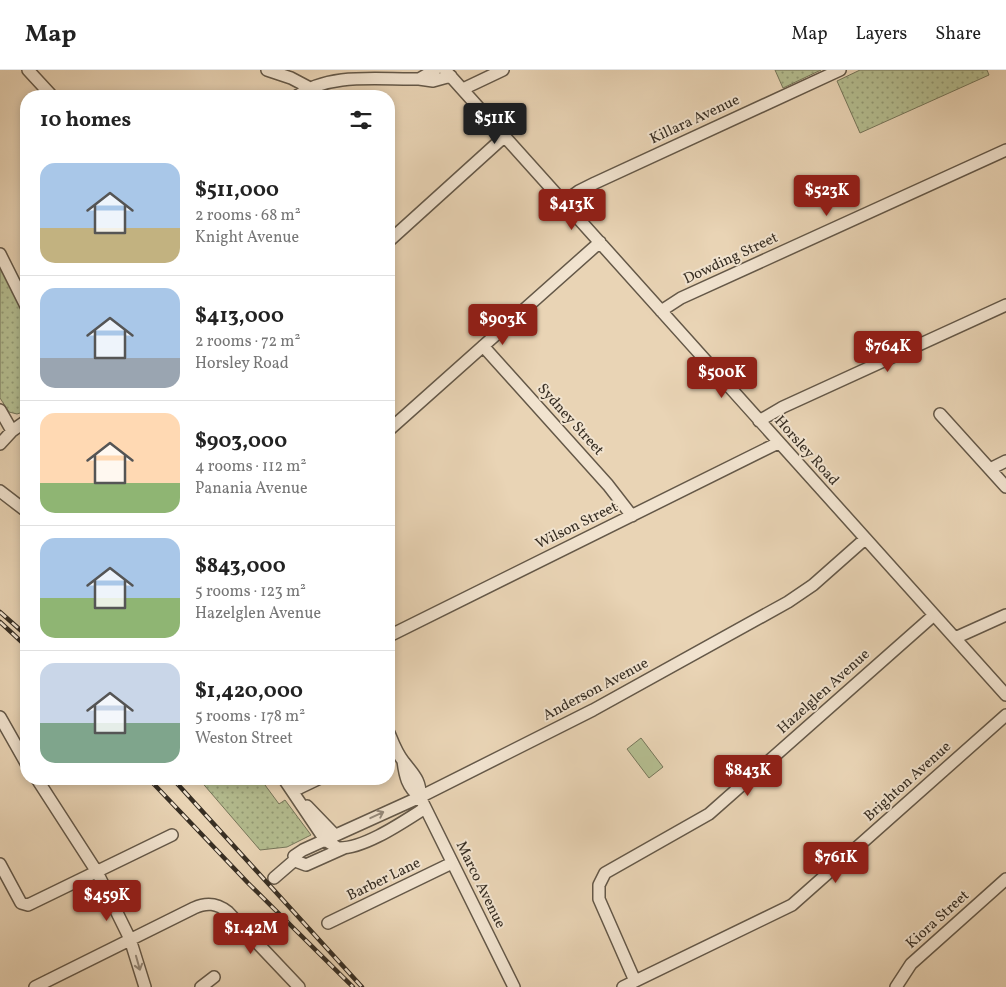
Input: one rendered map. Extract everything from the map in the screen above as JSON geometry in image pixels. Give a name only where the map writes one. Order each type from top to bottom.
[{"type":"street","points":[[28,70],[46,90]]},
{"type":"street","points":[[267,70],[291,78],[310,88]]},
{"type":"street","points":[[419,79],[435,70]]},
{"type":"street","points":[[463,89],[503,70]]},
{"type":"street","name":"Killara Avenue","points":[[564,202],[576,192],[840,70]]},
{"type":"street","points":[[307,90],[334,81],[419,79],[433,81],[448,73]]},
{"type":"street","name":"Horsley Road","points":[[448,73],[864,539],[1006,695]]},
{"type":"street","points":[[395,236],[505,136]]},
{"type":"street","name":"Dowding Street","points":[[661,311],[681,298],[1006,150]]},
{"type":"street","points":[[395,425],[600,242]]},
{"type":"street","points":[[0,254],[20,294]]},
{"type":"street","points":[[759,421],[783,407],[1006,305]]},
{"type":"street","name":"Sydney Street","points":[[483,346],[608,485],[632,516]]},
{"type":"street","points":[[0,410],[12,431]]},
{"type":"street","points":[[940,414],[1006,488]]},
{"type":"street","points":[[0,444],[20,425]]},
{"type":"street","name":"Wilson Street","points":[[395,633],[778,443]]},
{"type":"street","points":[[990,469],[1006,460]]},
{"type":"street","points":[[0,491],[20,506]]},
{"type":"street","name":"Anderson Avenue","points":[[296,859],[296,853],[420,797],[605,703],[788,602],[817,581],[864,539]]},
{"type":"street","name":"Hazelglen Avenue","points":[[635,981],[599,900],[599,884],[605,873],[709,814],[934,615]]},
{"type":"street","points":[[955,638],[1006,615]]},
{"type":"street","name":"Brighton Avenue","points":[[622,987],[792,905],[1006,715]]},
{"type":"street","points":[[0,718],[20,753]]},
{"type":"street","name":"Marco Avenue","points":[[395,747],[421,786],[420,797],[425,808],[514,987]]},
{"type":"street","points":[[41,785],[97,872],[130,939],[145,987]]},
{"type":"street","points":[[288,785],[334,847],[344,848]]},
{"type":"street","points":[[295,794],[309,785]]},
{"type":"street","points":[[406,802],[413,816]]},
{"type":"street","points":[[274,878],[296,859],[304,865],[309,865],[344,848],[355,846],[425,808]]},
{"type":"street","points":[[0,864],[25,906],[172,835]]},
{"type":"street","name":"Barber Lane","points":[[328,923],[452,863]]},
{"type":"street","name":"Kiora Street","points":[[896,987],[911,964],[1006,879]]},
{"type":"street","points":[[35,987],[200,905],[215,904],[232,916],[299,987]]},
{"type":"street","points":[[201,987],[214,977]]},
{"type":"green space","points":[[775,70],[821,70],[783,88]]},
{"type":"green space","points":[[860,70],[987,70],[989,75],[860,133],[837,81]]},
{"type":"green space","points":[[0,266],[20,307],[20,413],[9,412],[0,398]]},
{"type":"green space","points":[[641,738],[663,767],[649,778],[627,749]]},
{"type":"green space","points":[[204,785],[265,785],[279,804],[285,800],[311,835],[287,847],[260,850]]},
{"type":"railway","points":[[0,612],[20,630]]},
{"type":"railway","points":[[0,622],[20,640]]},
{"type":"railway","points":[[155,785],[248,883],[353,987]]},
{"type":"railway","points":[[178,785],[362,987]]}]
